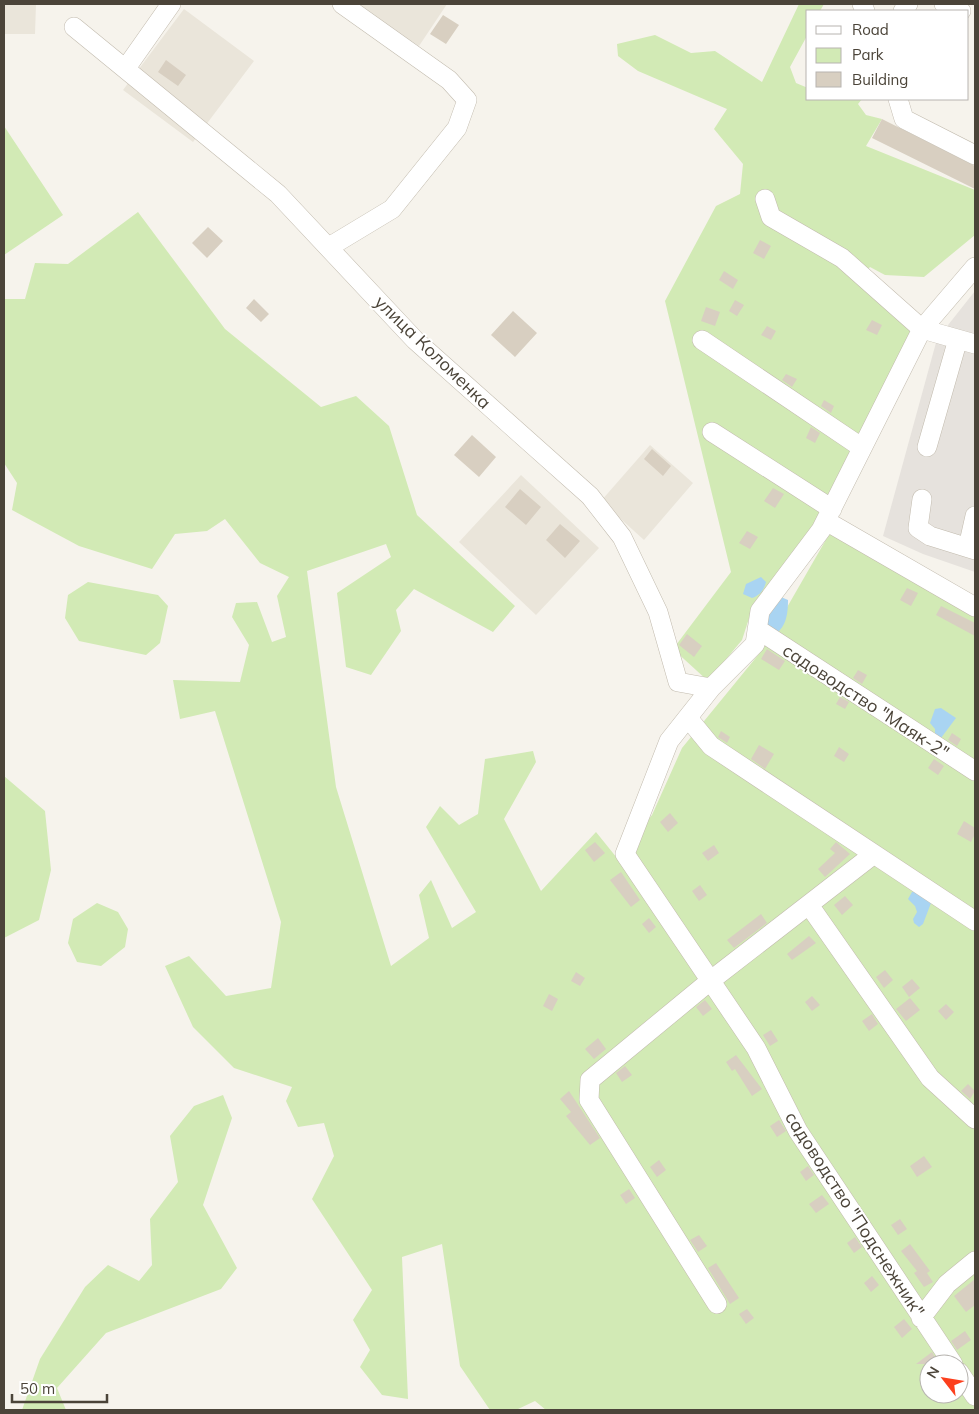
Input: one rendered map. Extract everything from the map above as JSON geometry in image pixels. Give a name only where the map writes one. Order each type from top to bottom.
[{"type":"street","points":[[126,68],[170,4]]},
{"type":"street","points":[[329,247],[392,209],[457,128],[467,100],[448,80],[342,4]]},
{"type":"street","points":[[944,4],[959,10]]},
{"type":"street","name":"улица Коломенка","points":[[74,27],[278,194],[415,340],[590,496],[622,537],[658,612],[678,682],[711,688]]},
{"type":"street","points":[[898,100],[904,119],[975,155]]},
{"type":"street","points":[[764,199],[772,217],[842,258],[922,329],[967,342],[927,447]]},
{"type":"street","points":[[975,267],[922,329],[829,515],[760,611],[755,644],[711,688],[688,718],[711,746],[975,920]]},
{"type":"street","points":[[702,340],[862,447]]},
{"type":"street","points":[[712,432],[829,515],[975,607]]},
{"type":"street","points":[[922,498],[918,528],[930,536],[972,549],[975,516]]},
{"type":"street","name":"садоводство \"Маяк-2\"","points":[[757,629],[975,771]]},
{"type":"street","name":"садоводство \"Подснежник\"","points":[[688,718],[669,741],[625,854],[756,1048],[798,1132],[946,1354]]},
{"type":"street","points":[[716,1304],[589,1100],[590,1080],[710,981],[874,854]]},
{"type":"street","points":[[809,905],[930,1078],[975,1119]]},
{"type":"street","points":[[921,1318],[948,1284],[975,1262]]},
{"type":"shaded area","points":[[4,4],[36,4],[35,34],[4,34]]},
{"type":"shaded area","points":[[354,4],[447,4],[419,46]]},
{"type":"shaded area","points":[[184,9],[254,61],[193,142],[123,90]]},
{"type":"shaded area","points":[[975,291],[975,572],[923,554],[883,536],[937,339]]},
{"type":"shaded area","points":[[650,445],[693,483],[644,540],[601,501]]},
{"type":"shaded area","points":[[521,475],[599,548],[536,615],[459,542]]},
{"type":"green space","points":[[799,4],[824,4],[821,10],[806,10],[806,38],[790,67],[796,83],[806,87],[806,100],[861,100],[858,104],[866,115],[882,119],[866,146],[975,190],[975,235],[924,277],[885,275],[870,267],[856,282],[911,332],[814,530],[754,603],[742,640],[708,681],[673,649],[731,572],[665,301],[716,206],[740,194],[743,164],[714,129],[727,109],[638,71],[618,56],[617,44],[655,35],[691,53],[715,51],[762,82]]},
{"type":"green space","points":[[4,126],[63,215],[4,255]]},
{"type":"green space","points":[[138,212],[225,329],[321,407],[356,396],[389,426],[417,515],[515,606],[493,632],[414,589],[396,610],[401,631],[371,675],[346,667],[337,593],[391,557],[386,544],[307,571],[336,787],[391,966],[429,938],[419,895],[431,880],[452,928],[476,912],[426,827],[440,806],[459,825],[478,814],[485,759],[533,751],[536,762],[504,819],[541,891],[596,832],[617,858],[652,815],[682,748],[763,649],[835,524],[975,608],[975,1410],[546,1410],[535,1401],[516,1410],[490,1410],[460,1366],[442,1244],[402,1257],[408,1399],[382,1395],[360,1367],[370,1350],[353,1320],[372,1290],[312,1199],[334,1156],[324,1123],[298,1127],[286,1101],[292,1087],[234,1068],[193,1027],[165,966],[189,956],[226,996],[271,988],[281,922],[215,711],[180,719],[173,680],[240,682],[249,645],[232,617],[236,603],[257,602],[272,642],[286,637],[277,596],[289,577],[260,563],[225,519],[207,531],[175,534],[152,569],[79,546],[12,510],[17,483],[4,463],[4,299],[25,299],[35,263],[68,264]]},
{"type":"green space","points":[[88,582],[158,595],[168,606],[160,643],[146,655],[79,641],[65,618],[68,595]]},
{"type":"green space","points":[[4,776],[45,811],[51,870],[39,920],[4,938]]},
{"type":"green space","points":[[97,903],[118,912],[128,929],[125,947],[101,966],[77,962],[68,943],[73,919]]},
{"type":"green space","points":[[223,1095],[232,1118],[203,1205],[237,1268],[221,1289],[106,1333],[57,1388],[66,1410],[22,1410],[40,1359],[85,1287],[108,1265],[139,1281],[152,1265],[150,1219],[178,1182],[170,1136],[194,1106]]},
{"type":"water","points":[[761,577],[766,582],[759,594],[752,598],[743,594],[746,584]]},
{"type":"water","points":[[781,597],[788,600],[787,616],[781,629],[773,636],[764,629],[766,616]]},
{"type":"water","points":[[941,708],[956,718],[941,738],[935,734],[935,729],[930,723],[935,709]]},
{"type":"water","points":[[912,892],[916,892],[931,903],[923,924],[919,927],[914,923],[913,919],[917,912],[915,906],[908,899]]},
{"type":"building","points":[[443,15],[459,25],[446,44],[430,34]]},
{"type":"building","points":[[166,60],[186,75],[178,86],[158,72]]},
{"type":"building","points":[[882,119],[975,166],[975,189],[872,138]]},
{"type":"building","points":[[208,227],[223,241],[207,258],[192,243]]},
{"type":"building","points":[[760,240],[771,246],[764,259],[753,253]]},
{"type":"building","points":[[724,271],[738,280],[733,289],[719,280]]},
{"type":"building","points":[[254,299],[269,314],[261,322],[246,308]]},
{"type":"building","points":[[735,300],[744,305],[737,316],[729,311]]},
{"type":"building","points":[[706,307],[720,312],[715,326],[701,321]]},
{"type":"building","points":[[513,311],[537,333],[515,357],[491,335]]},
{"type":"building","points":[[872,320],[882,325],[877,335],[866,330]]},
{"type":"building","points":[[767,326],[776,331],[771,340],[761,335]]},
{"type":"building","points":[[786,374],[797,379],[792,387],[782,380]]},
{"type":"building","points":[[824,400],[834,406],[831,413],[821,406]]},
{"type":"building","points":[[811,427],[820,433],[815,443],[806,438]]},
{"type":"building","points":[[472,435],[496,457],[479,477],[454,455]]},
{"type":"building","points":[[652,449],[671,466],[663,476],[644,459]]},
{"type":"building","points":[[773,488],[784,494],[775,508],[764,501]]},
{"type":"building","points":[[520,489],[541,507],[526,525],[505,507]]},
{"type":"building","points":[[560,524],[580,541],[565,558],[546,540]]},
{"type":"building","points":[[747,531],[758,537],[750,549],[739,543]]},
{"type":"building","points":[[907,588],[918,593],[911,606],[900,600]]},
{"type":"building","points":[[941,606],[975,623],[975,636],[936,615]]},
{"type":"building","points":[[687,634],[702,646],[694,657],[679,645]]},
{"type":"building","points":[[767,649],[785,661],[779,670],[761,659]]},
{"type":"building","points":[[858,670],[867,675],[862,684],[853,678]]},
{"type":"building","points":[[840,697],[849,702],[845,709],[836,704]]},
{"type":"building","points":[[721,731],[730,737],[727,743],[718,737]]},
{"type":"building","points":[[952,733],[961,739],[957,746],[948,740]]},
{"type":"building","points":[[759,745],[774,754],[765,769],[751,759]]},
{"type":"building","points":[[839,747],[849,754],[844,762],[834,756]]},
{"type":"building","points":[[934,759],[944,766],[938,775],[928,768]]},
{"type":"building","points":[[670,813],[678,823],[668,832],[660,822]]},
{"type":"building","points":[[964,821],[975,828],[975,834],[971,842],[957,834]]},
{"type":"building","points":[[595,842],[605,853],[594,862],[585,850]]},
{"type":"building","points":[[836,842],[850,854],[825,877],[818,869],[835,853],[830,849]]},
{"type":"building","points":[[714,845],[719,853],[708,861],[702,853]]},
{"type":"building","points":[[621,872],[640,900],[631,907],[610,880]]},
{"type":"building","points":[[700,885],[707,895],[699,901],[692,891]]},
{"type":"building","points":[[845,896],[853,905],[842,915],[834,905]]},
{"type":"building","points":[[761,914],[767,923],[734,948],[727,940]]},
{"type":"building","points":[[649,918],[656,927],[649,933],[642,924]]},
{"type":"building","points":[[809,936],[816,943],[792,960],[787,954]]},
{"type":"building","points":[[885,970],[893,980],[884,988],[876,977]]},
{"type":"building","points":[[576,972],[585,978],[580,986],[571,981]]},
{"type":"building","points":[[912,979],[920,988],[909,997],[902,987]]},
{"type":"building","points":[[549,994],[558,999],[552,1011],[543,1006]]},
{"type":"building","points":[[812,996],[820,1005],[812,1011],[805,1002]]},
{"type":"building","points":[[910,998],[920,1010],[906,1021],[896,1009]]},
{"type":"building","points":[[705,1000],[712,1009],[703,1016],[696,1007]]},
{"type":"building","points":[[946,1004],[954,1012],[946,1020],[938,1011]]},
{"type":"building","points":[[872,1014],[878,1024],[869,1031],[862,1021]]},
{"type":"building","points":[[771,1030],[778,1041],[770,1046],[763,1035]]},
{"type":"building","points":[[598,1038],[606,1049],[594,1059],[585,1049]]},
{"type":"building","points":[[736,1055],[762,1089],[752,1096],[735,1069],[732,1071],[726,1062]]},
{"type":"building","points":[[625,1066],[632,1075],[622,1082],[616,1073]]},
{"type":"building","points":[[968,1084],[975,1091],[970,1099],[961,1091]]},
{"type":"building","points":[[569,1091],[600,1138],[590,1145],[566,1116],[571,1112],[560,1099]]},
{"type":"building","points":[[779,1120],[786,1131],[777,1137],[770,1126]]},
{"type":"building","points":[[924,1156],[932,1167],[917,1177],[910,1166]]},
{"type":"building","points":[[659,1160],[666,1170],[657,1177],[650,1167]]},
{"type":"building","points":[[808,1166],[814,1175],[806,1181],[800,1172]]},
{"type":"building","points":[[629,1189],[635,1198],[626,1204],[620,1195]]},
{"type":"building","points":[[822,1195],[829,1204],[816,1213],[809,1204]]},
{"type":"building","points":[[900,1219],[907,1229],[898,1235],[891,1225]]},
{"type":"building","points":[[699,1235],[707,1246],[698,1252],[690,1240]]},
{"type":"building","points":[[855,1237],[862,1247],[854,1253],[847,1243]]},
{"type":"building","points":[[910,1244],[930,1271],[927,1273],[933,1282],[924,1287],[914,1273],[917,1271],[901,1251]]},
{"type":"building","points":[[716,1263],[739,1298],[730,1304],[708,1268]]},
{"type":"building","points":[[872,1276],[879,1285],[871,1292],[864,1283]]},
{"type":"building","points":[[975,1279],[975,1305],[966,1312],[954,1296]]},
{"type":"building","points":[[747,1309],[754,1318],[746,1324],[739,1314]]},
{"type":"building","points":[[904,1319],[912,1329],[902,1338],[894,1327]]},
{"type":"building","points":[[965,1331],[971,1340],[957,1350],[951,1341]]}]
